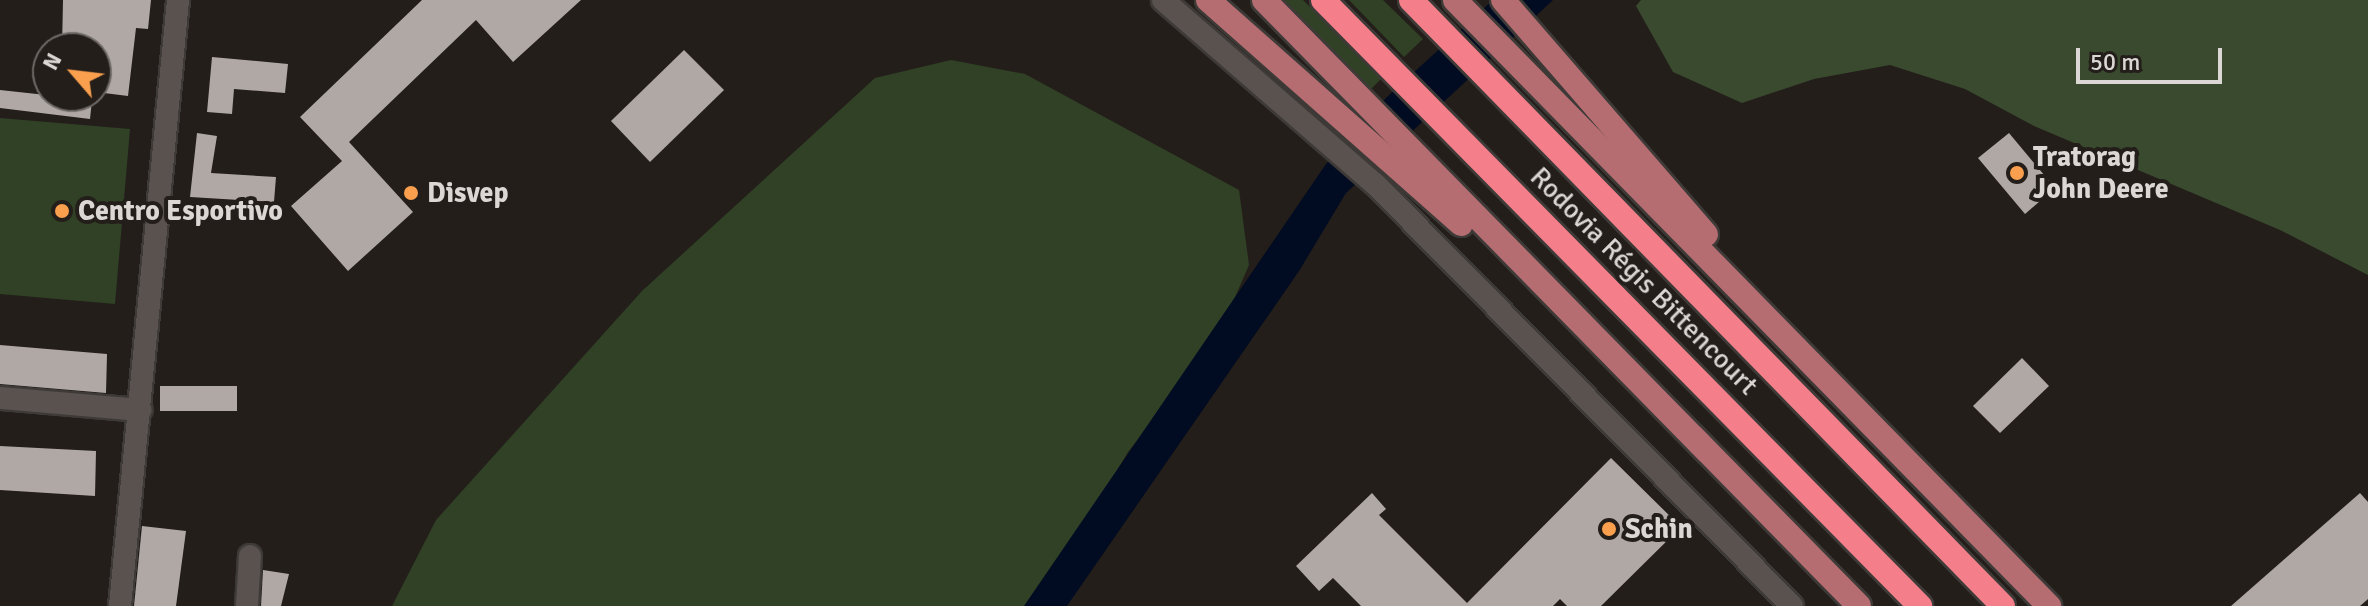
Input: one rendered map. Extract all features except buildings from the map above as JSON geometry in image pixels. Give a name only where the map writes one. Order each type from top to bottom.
[{"type":"highway","name":"Rodovia Régis Bittencourt","points":[[1323,0],[1920,606]]},
{"type":"highway","name":"Rodovia Régis Bittencourt","points":[[1416,5],[2003,606]]},
{"type":"main road","points":[[1208,0],[1321,117],[1399,154]]},
{"type":"main road","points":[[1264,0],[1346,84],[1399,154],[1662,409],[1859,606]]},
{"type":"main road","points":[[1455,0],[2049,606]]},
{"type":"main road","points":[[1503,0],[1823,373]]},
{"type":"street","points":[[120,606],[178,0]]},
{"type":"street","points":[[1163,0],[1321,117],[1375,184],[1792,606]]},
{"type":"street","points":[[0,398],[140,410]]},
{"type":"street","points":[[247,606],[250,556]]},
{"type":"green space","points":[[1278,0],[1303,0],[1381,79],[1368,92]]},
{"type":"green space","points":[[1349,0],[1383,0],[1423,39],[1404,57]]},
{"type":"green space","points":[[1641,0],[2368,0],[2368,275],[2280,230],[2034,126],[1965,89],[1890,65],[1814,79],[1742,103],[1673,72],[1636,6]]},
{"type":"green space","points":[[951,60],[1025,74],[1239,190],[1249,265],[1219,334],[1128,452],[1037,606],[392,606],[436,520],[642,291],[875,78]]},
{"type":"green space","name":"Centro Esportivo","points":[[0,118],[130,129],[115,304],[0,294]]},
{"type":"water","points":[[1493,0],[1553,0],[1346,193],[1299,271],[1067,606],[1024,606],[1326,164],[1387,97]]},
{"type":"place","name":"Tratorag John Deere","points":[[2017,173]]},
{"type":"place","name":"Disvep","points":[[411,193]]},
{"type":"place","name":"Centro Esportivo","points":[[62,211]]},
{"type":"place","name":"Schin","points":[[1609,529]]}]
